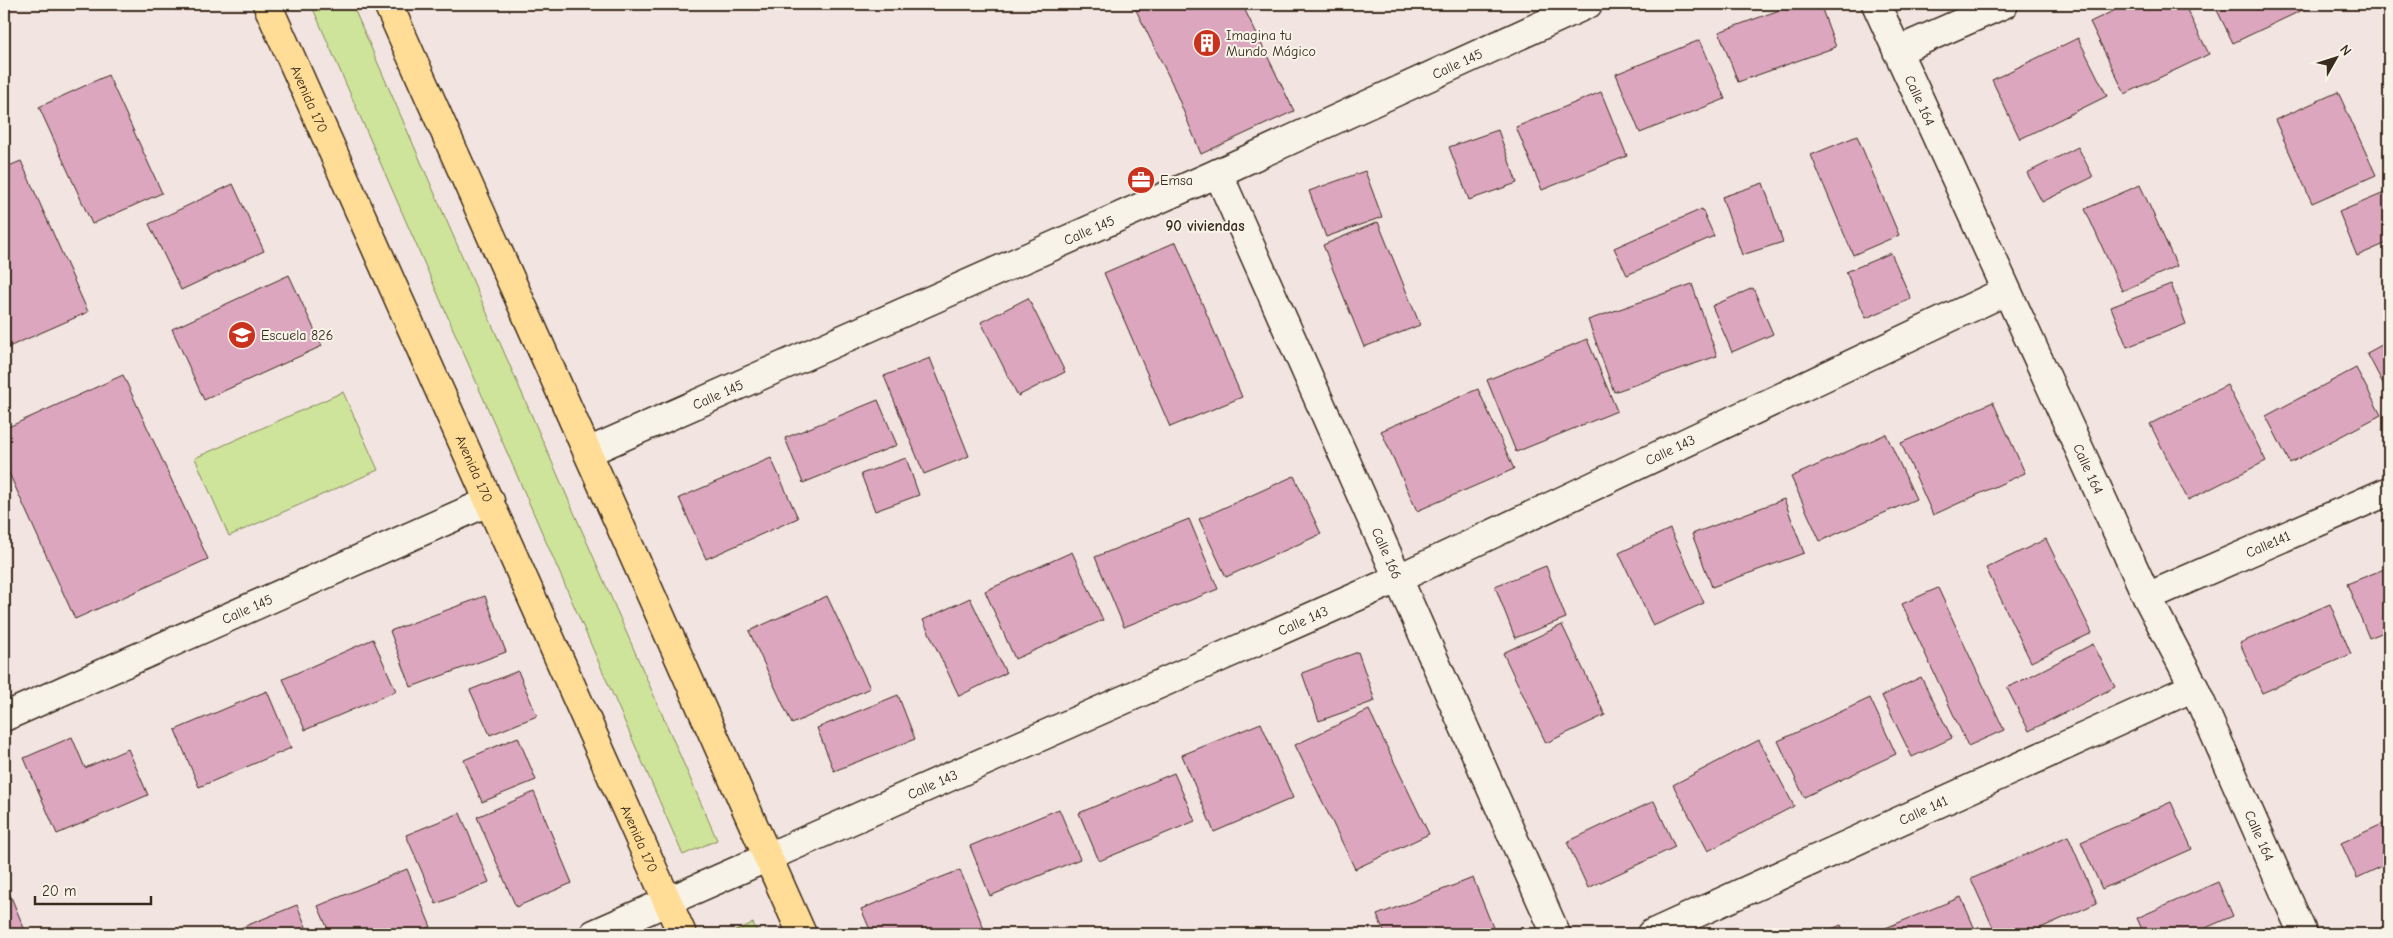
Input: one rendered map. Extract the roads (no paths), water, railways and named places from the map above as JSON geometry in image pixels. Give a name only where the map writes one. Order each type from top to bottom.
[{"type":"main road","name":"Avenida 170","points":[[267,4],[682,934]]},
{"type":"main road","points":[[388,4],[729,768],[766,857],[802,934]]},
{"type":"street","name":"Calle 145","points":[[588,452],[1218,173],[1588,4]]},
{"type":"street","name":"Calle 164","points":[[1876,4],[2148,597],[2194,687],[2303,934]]},
{"type":"street","points":[[1897,51],[2004,4]]},
{"type":"street","name":"Calle 166","points":[[1218,173],[1556,934]]},
{"type":"street","name":"Calle 143","points":[[594,934],[1397,579],[2006,291]]},
{"type":"street","name":"Calle141","points":[[2148,597],[2389,491]]},
{"type":"street","name":"Calle 145","points":[[4,716],[490,501]]},
{"type":"street","name":"Calle 141","points":[[1651,934],[2194,687]]},
{"type":"place","name":"Imagina tu Mundo Mágico","points":[[1207,43]]},
{"type":"place","name":"Emsa","points":[[1141,180]]},
{"type":"place","name":"Escuela 826","points":[[242,335]]},
{"type":"district","name":"90 viviendas","points":[[1205,226]]}]
